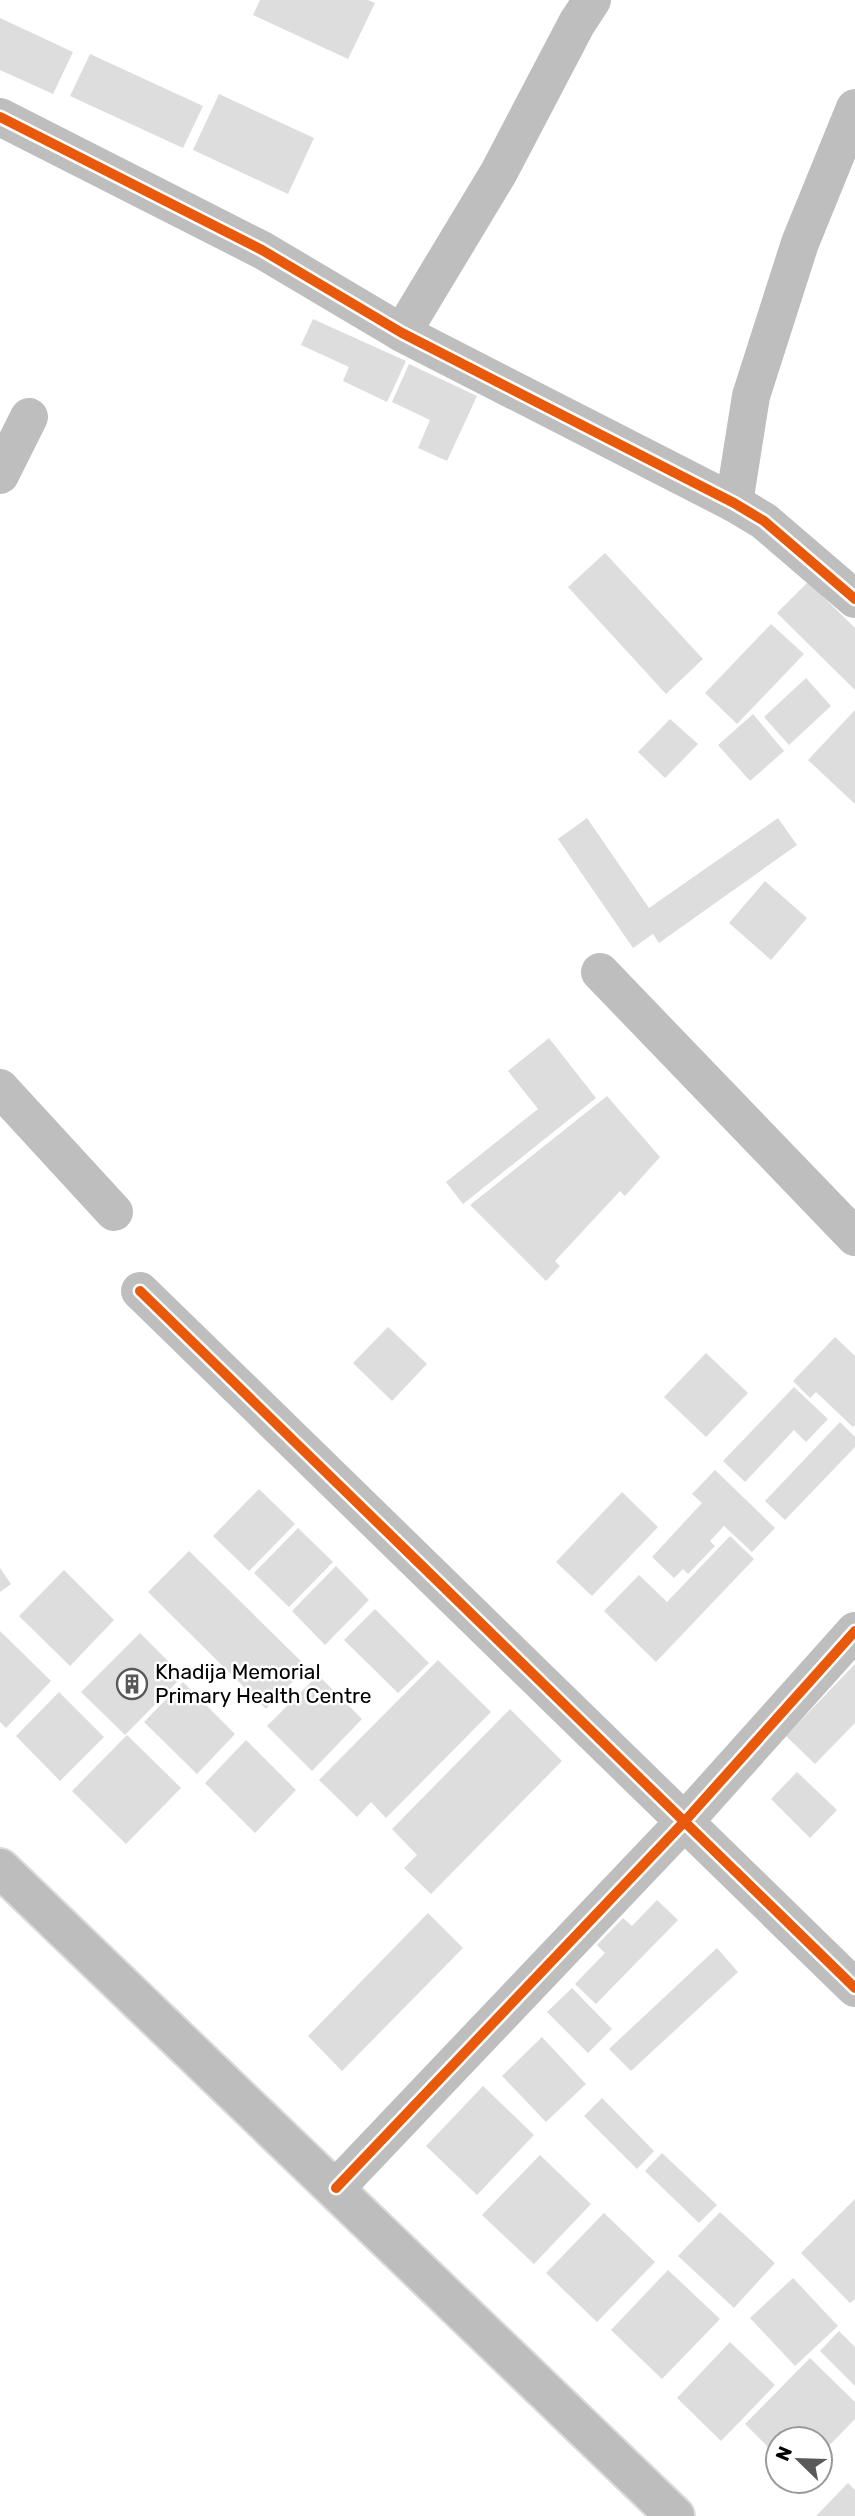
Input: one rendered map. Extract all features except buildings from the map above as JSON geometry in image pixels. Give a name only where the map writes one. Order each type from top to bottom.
[{"type":"main road","points":[[0,1868],[676,2516]]},
{"type":"street","points":[[402,332],[499,172],[577,23],[592,0]]},
{"type":"street","points":[[734,503],[751,396],[800,243],[855,108]]},
{"type":"street","points":[[0,117],[262,250],[402,332],[734,503],[764,521],[855,599]]},
{"type":"street","points":[[0,475],[29,417]]},
{"type":"street","points":[[600,972],[855,1237]]},
{"type":"street","points":[[0,1088],[114,1212]]},
{"type":"street","points":[[140,1291],[855,1988]]},
{"type":"street","points":[[336,2188],[684,1822],[855,1631]]},
{"type":"cycle path","points":[[0,117],[262,250],[402,333],[734,503],[764,521],[855,599]]},
{"type":"cycle path","points":[[140,1291],[855,1988]]},
{"type":"cycle path","points":[[336,2188],[684,1822],[855,1631]]},
{"type":"place","name":"Khadija Memorial Primary Health Centre","points":[[132,1684]]}]
